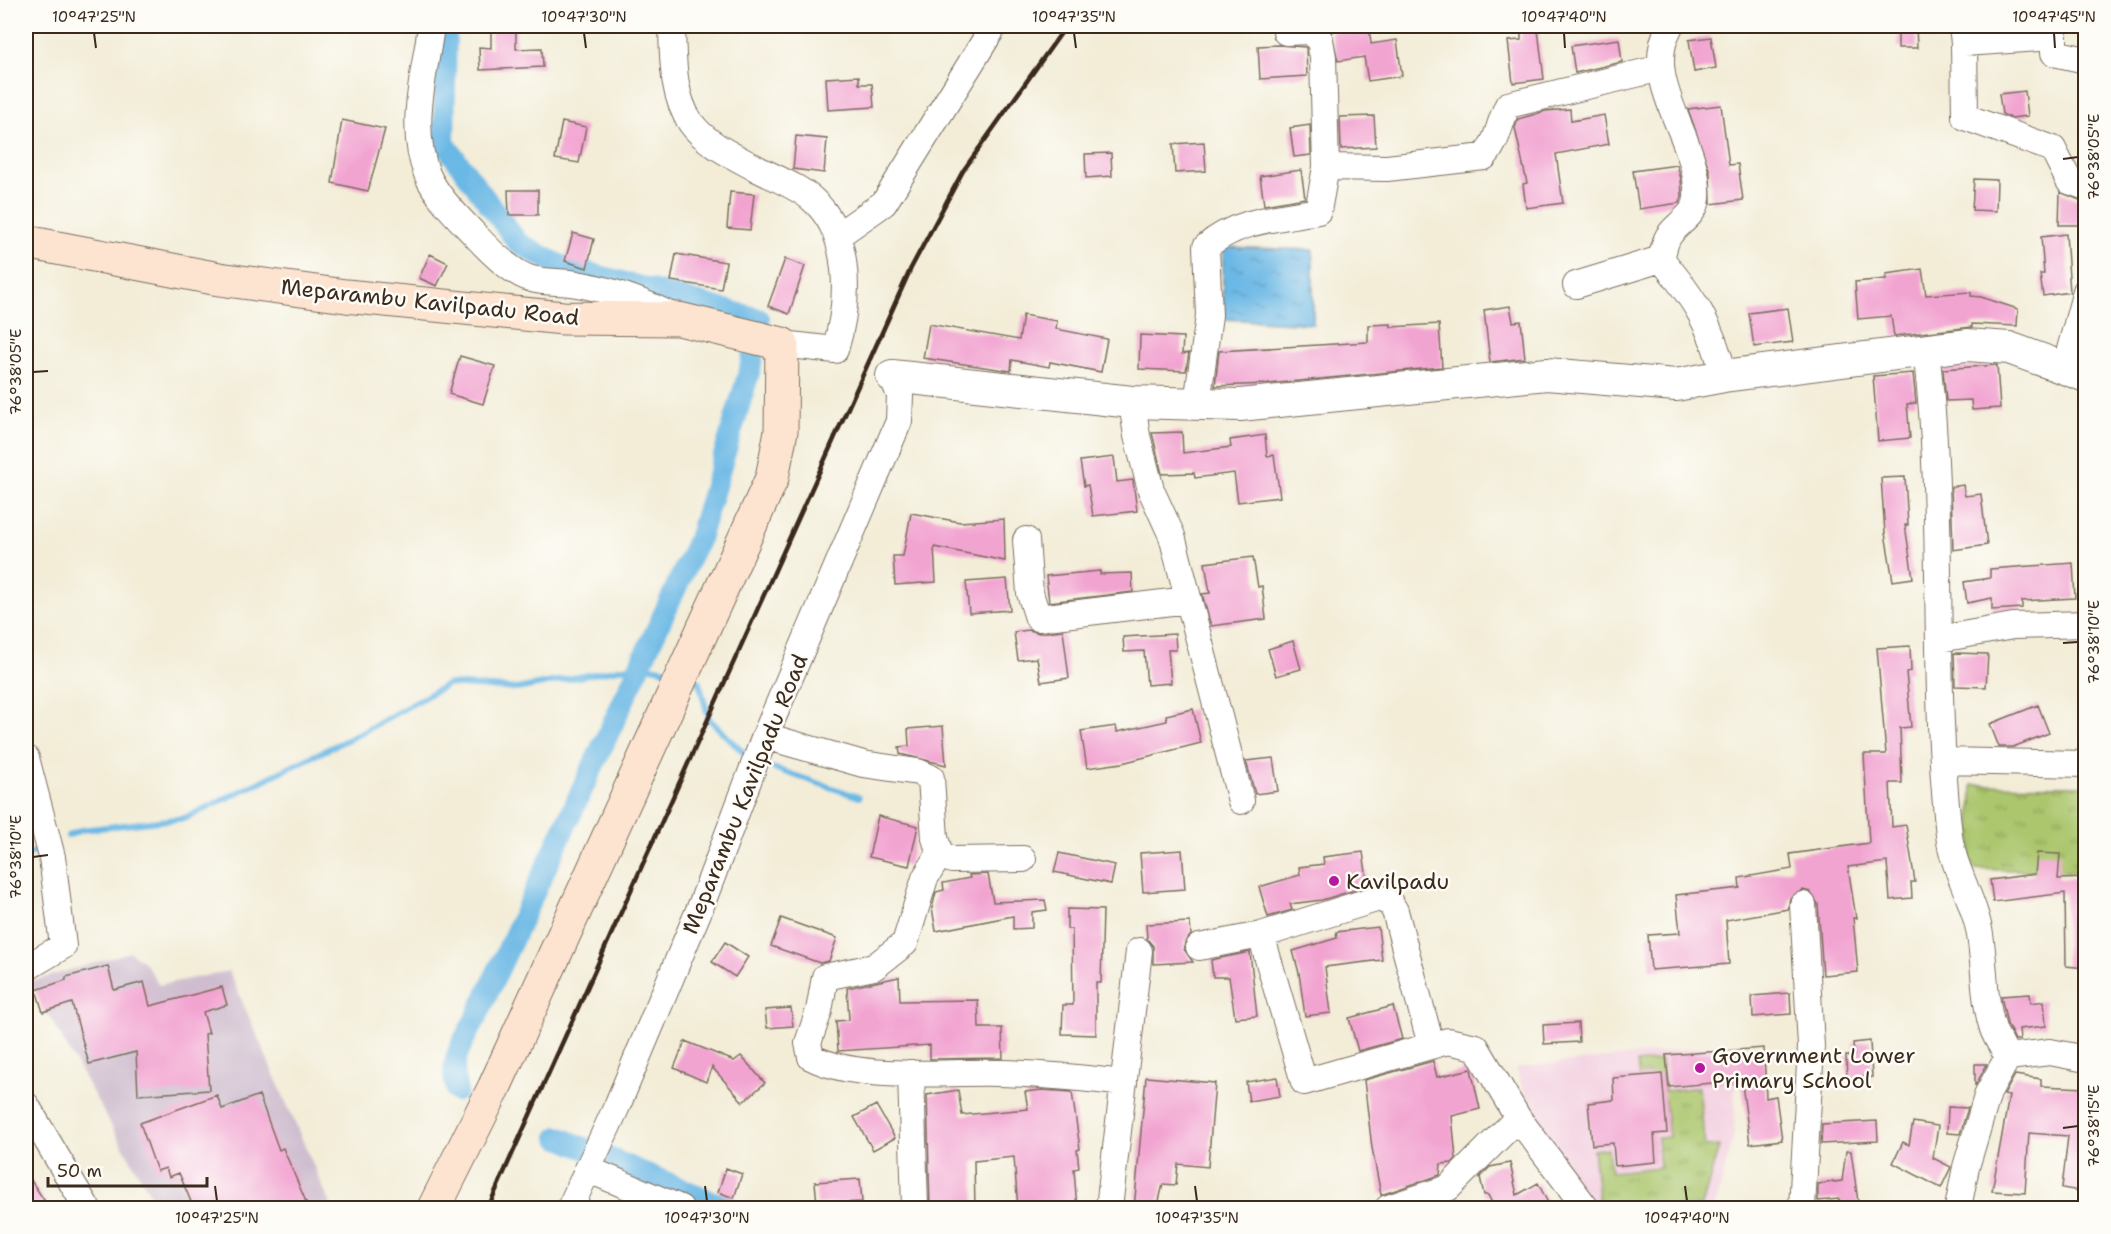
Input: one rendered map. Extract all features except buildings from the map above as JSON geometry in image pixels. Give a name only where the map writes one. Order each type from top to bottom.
[{"type":"main road","name":"Meparambu Kavilpadu Road","points":[[26,242],[219,279],[346,296],[563,318],[679,320],[782,344]]},
{"type":"main road","points":[[434,1209],[494,1088],[772,478],[781,431],[782,344]]},
{"type":"street","points":[[431,26],[420,100],[417,139],[428,176],[453,211],[494,256],[530,279],[577,284],[646,302],[679,320]]},
{"type":"street","points":[[672,26],[678,93],[691,123],[725,152],[813,200],[837,236],[884,203],[994,26]]},
{"type":"street","points":[[1661,260],[1668,236],[1686,219],[1697,200],[1687,143],[1672,109],[1661,68],[1664,36],[1670,26]]},
{"type":"street","points":[[1197,404],[1209,315],[1206,247],[1222,233],[1259,222],[1318,211],[1326,167],[1323,57],[1320,40],[1311,31],[1286,32]]},
{"type":"street","points":[[2085,60],[2054,53],[2054,37],[1963,34],[1965,117],[2053,148],[2069,181],[2085,188]]},
{"type":"street","points":[[1326,167],[1387,168],[1484,157],[1496,143],[1501,119],[1508,105],[1661,68]]},
{"type":"street","name":"Meparambu Kavilpadu Road","points":[[782,344],[835,350],[843,323],[843,257],[837,236]]},
{"type":"street","points":[[1576,285],[1661,260]]},
{"type":"street","points":[[1661,260],[1690,293],[1706,320],[1724,376]]},
{"type":"street","points":[[892,376],[1132,402],[1239,405],[1547,374],[1676,385],[1724,376],[1967,345],[2009,348],[2075,372],[2084,296]]},
{"type":"street","points":[[1926,351],[1933,408],[1940,639],[1938,697],[1949,838],[1980,933],[1983,970],[1993,1029],[2008,1057]]},
{"type":"street","name":"Meparambu Kavilpadu Road","points":[[570,1209],[617,1106],[702,903],[765,736],[899,420],[900,395],[892,376]]},
{"type":"street","points":[[1132,402],[1137,436],[1151,490],[1172,536],[1241,801]]},
{"type":"street","points":[[1026,540],[1030,593],[1038,618],[1188,600]]},
{"type":"street","points":[[1940,639],[2013,626],[2085,624]]},
{"type":"street","points":[[765,736],[863,764],[918,772],[931,778],[935,838],[940,854],[952,860],[1023,859]]},
{"type":"street","points":[[26,758],[52,857],[63,946],[26,968]]},
{"type":"street","points":[[1943,761],[2085,764]]},
{"type":"street","points":[[940,854],[926,878],[905,943],[874,966],[825,977],[819,1011],[808,1042],[811,1057],[826,1065],[911,1073],[1001,1073],[1077,1077],[1124,1083]]},
{"type":"street","points":[[1199,947],[1261,935],[1379,898],[1390,903],[1395,911],[1431,1045]]},
{"type":"street","points":[[1802,1209],[1811,1046],[1803,905]]},
{"type":"street","points":[[1261,935],[1304,1082],[1448,1041],[1476,1047],[1518,1118],[1586,1209]]},
{"type":"street","points":[[1109,1209],[1140,951]]},
{"type":"street","points":[[2008,1057],[2050,1052],[2085,1059]]},
{"type":"street","points":[[1958,1209],[1966,1167],[1988,1093],[2008,1057]]},
{"type":"street","points":[[911,1073],[915,1209]]},
{"type":"street","points":[[26,1105],[87,1209]]},
{"type":"street","points":[[1388,1209],[1448,1188],[1518,1118]]},
{"type":"street","points":[[587,1169],[680,1209]]},
{"type":"shaded area","points":[[130,952],[145,963],[159,985],[229,971],[332,1208],[158,1208],[30,982]]},
{"type":"shaded area","points":[[1736,1044],[1734,1135],[1715,1208],[1590,1208],[1550,1160],[1515,1068]]},
{"type":"green space","points":[[1972,785],[2085,786],[2085,872],[1970,869]]},
{"type":"green space","points":[[1661,1060],[1665,1091],[1699,1087],[1705,1147],[1719,1146],[1702,1206],[1603,1208],[1599,1205],[1593,1150],[1608,1148],[1611,1172],[1660,1167],[1657,1138],[1669,1137],[1665,1100],[1642,1102],[1637,1063]]},
{"type":"water","points":[[1223,247],[1313,250],[1313,324],[1223,319]]},
{"type":"waterway","points":[[446,26],[444,143],[518,243],[559,265],[759,319],[750,369],[700,536],[476,1018],[461,1044],[454,1070],[457,1091]]},
{"type":"waterway","points":[[68,836],[81,830],[185,818],[357,735],[448,684],[517,689],[639,665],[673,671]]},
{"type":"waterway","points":[[691,679],[699,682],[709,719],[748,757]]},
{"type":"waterway","points":[[773,768],[859,797]]},
{"type":"waterway","points":[[26,855],[34,852]]},
{"type":"waterway","points":[[558,1137],[727,1208]]},
{"type":"railway","points":[[488,1208],[911,268],[963,171],[1066,26]]},
{"type":"place","name":"Kavilpadu","points":[[1334,881]]},
{"type":"place","name":"Government Lower Primary School","points":[[1700,1068]]}]
